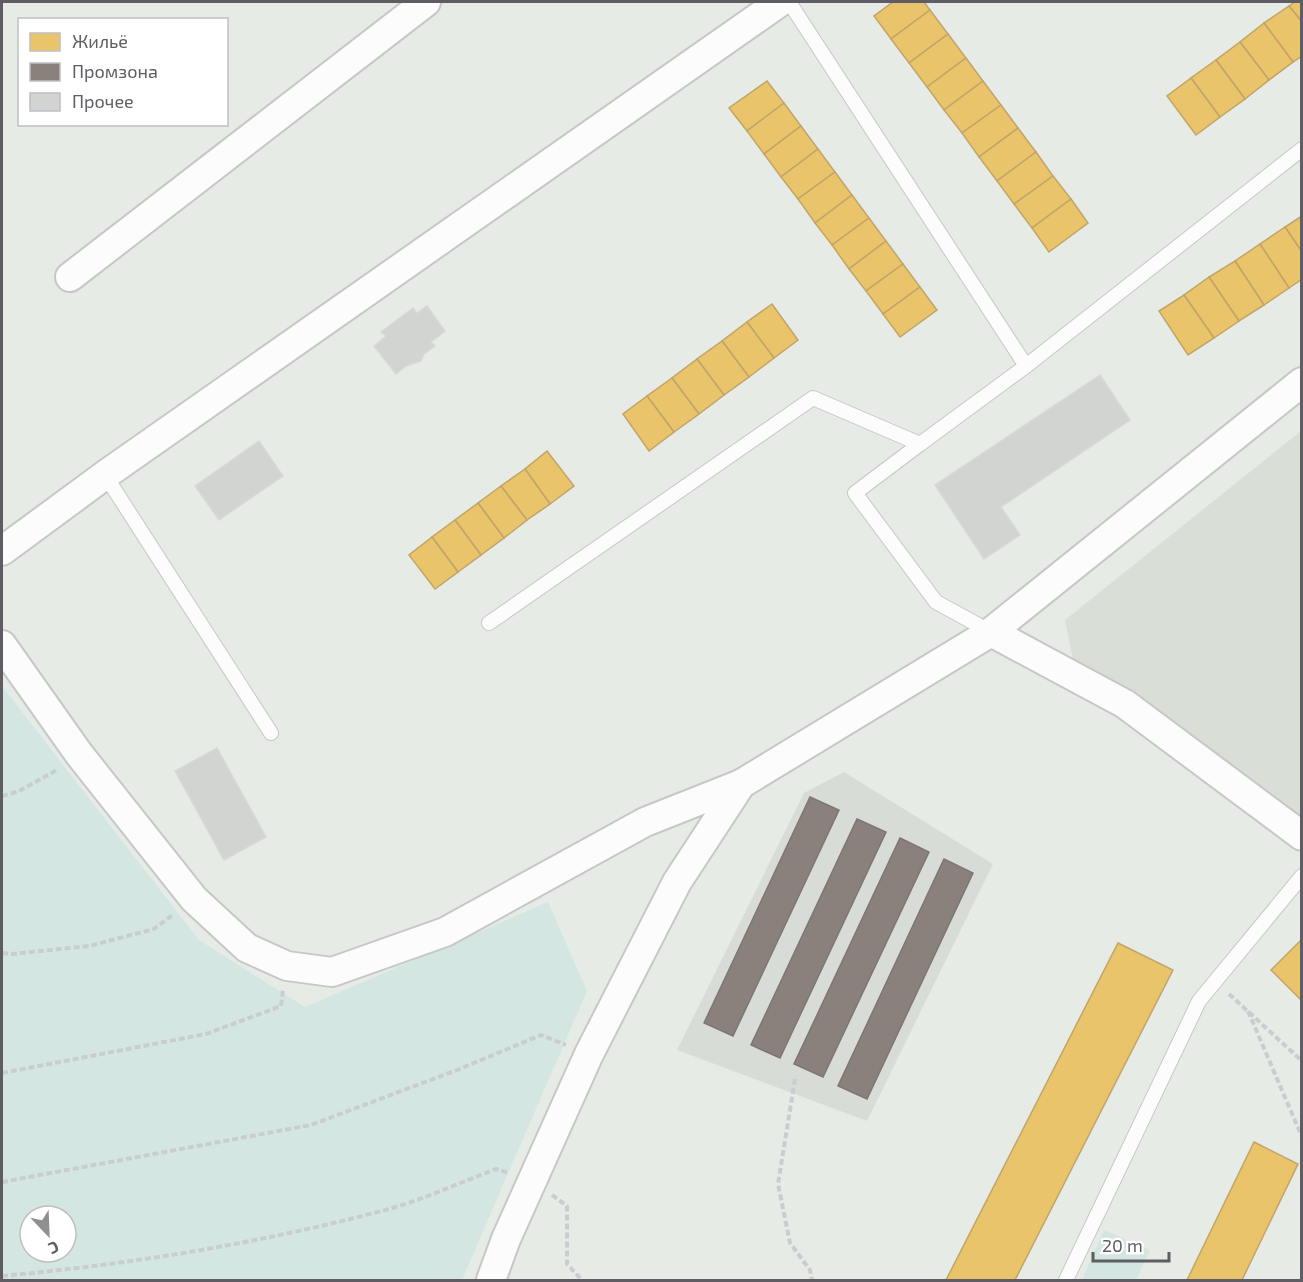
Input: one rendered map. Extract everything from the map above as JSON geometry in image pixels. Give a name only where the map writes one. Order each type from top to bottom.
[{"type":"street","points":[[70,277],[426,2]]},
{"type":"street","points":[[2,551],[105,475],[780,2]]},
{"type":"street","points":[[2,645],[80,754],[194,898],[247,948],[287,966],[332,972],[445,932],[645,822],[741,784],[992,633],[1302,382]]},
{"type":"street","points":[[992,633],[1125,704],[1302,836]]},
{"type":"street","points":[[491,1281],[506,1239],[589,1054],[677,882],[741,784]]},
{"type":"lane","points":[[789,2],[1026,366]]},
{"type":"lane","points":[[992,633],[936,602],[855,493],[1026,366],[1302,149]]},
{"type":"lane","points":[[489,623],[813,398],[920,444]]},
{"type":"lane","points":[[105,475],[271,733]]},
{"type":"lane","points":[[1066,1281],[1199,1001],[1302,876]]},
{"type":"path","points":[[2,796],[19,791],[64,766],[80,754]]},
{"type":"path","points":[[2,953],[89,946],[154,929],[194,898]]},
{"type":"path","points":[[2,1073],[206,1034],[281,1006],[287,966]]},
{"type":"path","points":[[1215,981],[1302,1061]]},
{"type":"path","points":[[1248,1011],[1302,1137]]},
{"type":"path","points":[[2,1182],[311,1125],[457,1070],[541,1035],[589,1054]]},
{"type":"path","points":[[795,1079],[778,1184],[790,1243],[810,1270],[812,1281]]},
{"type":"path","points":[[2,1276],[62,1270],[251,1242],[391,1209],[496,1169],[533,1182],[567,1206],[567,1264],[582,1281]]},
{"type":"shaded area","points":[[1301,431],[1301,819],[1073,660],[1065,620]]},
{"type":"shaded area","points":[[2,686],[199,940],[305,1007],[548,902],[587,991],[462,1280],[2,1280]]},
{"type":"shaded area","points":[[844,772],[993,864],[867,1121],[677,1050],[804,793]]},
{"type":"shaded area","points":[[1104,1230],[1150,1250],[1136,1280],[1082,1280]]},
{"type":"building: Жильё","points":[[893,2],[924,2],[930,10],[891,39],[874,16]]},
{"type":"building: Жильё","points":[[1295,2],[1302,2],[1302,22],[1289,6]]},
{"type":"building: Жильё","points":[[1289,6],[1302,22],[1302,56],[1293,62],[1264,23]]},
{"type":"building: Жильё","points":[[930,10],[948,34],[909,63],[891,39]]},
{"type":"building: Жильё","points":[[1264,23],[1293,62],[1269,80],[1240,42]]},
{"type":"building: Жильё","points":[[948,34],[966,58],[927,87],[909,63]]},
{"type":"building: Жильё","points":[[1240,42],[1269,80],[1245,99],[1216,60]]},
{"type":"building: Жильё","points":[[966,58],[983,81],[944,110],[927,87]]},
{"type":"building: Жильё","points":[[1216,60],[1245,99],[1220,117],[1191,78]]},
{"type":"building: Жильё","points":[[1191,78],[1220,117],[1196,135],[1167,96]]},
{"type":"building: Жильё","points":[[767,81],[784,103],[747,131],[729,108]]},
{"type":"building: Жильё","points":[[983,81],[1001,105],[962,133],[944,110]]},
{"type":"building: Жильё","points":[[784,103],[801,126],[764,154],[747,131]]},
{"type":"building: Жильё","points":[[1001,105],[1018,128],[979,157],[962,133]]},
{"type":"building: Жильё","points":[[801,126],[818,149],[781,177],[764,154]]},
{"type":"building: Жильё","points":[[1018,128],[1036,152],[997,181],[979,157]]},
{"type":"building: Жильё","points":[[818,149],[835,172],[798,199],[781,177]]},
{"type":"building: Жильё","points":[[1036,152],[1053,176],[1014,204],[997,181]]},
{"type":"building: Жильё","points":[[835,172],[852,195],[815,223],[798,199]]},
{"type":"building: Жильё","points":[[1053,176],[1071,199],[1032,228],[1014,204]]},
{"type":"building: Жильё","points":[[852,195],[869,218],[832,245],[815,223]]},
{"type":"building: Жильё","points":[[1071,199],[1088,223],[1049,252],[1032,228]]},
{"type":"building: Жильё","points":[[1302,216],[1302,252],[1285,227]]},
{"type":"building: Жильё","points":[[869,218],[886,241],[849,269],[832,245]]},
{"type":"building: Жильё","points":[[1285,227],[1302,252],[1302,279],[1289,288],[1260,244]]},
{"type":"building: Жильё","points":[[886,241],[903,264],[866,291],[849,269]]},
{"type":"building: Жильё","points":[[1260,244],[1289,288],[1264,305],[1235,261]]},
{"type":"building: Жильё","points":[[1235,261],[1264,305],[1239,321],[1209,277]]},
{"type":"building: Жильё","points":[[903,264],[920,287],[883,314],[866,291]]},
{"type":"building: Жильё","points":[[1209,277],[1239,321],[1214,338],[1184,295]]},
{"type":"building: Жильё","points":[[920,287],[937,310],[900,337],[883,314]]},
{"type":"building: Жильё","points":[[1184,295],[1214,338],[1188,355],[1159,311]]},
{"type":"building: Жильё","points":[[772,304],[798,340],[774,358],[747,322]]},
{"type":"building: Жильё","points":[[747,322],[774,358],[749,377],[722,341]]},
{"type":"building: Жильё","points":[[722,341],[749,377],[724,395],[697,359]]},
{"type":"building: Жильё","points":[[697,359],[724,395],[699,414],[672,378]]},
{"type":"building: Жильё","points":[[672,378],[699,414],[674,432],[647,396]]},
{"type":"building: Жильё","points":[[647,396],[674,432],[649,451],[623,414]]},
{"type":"building: Жильё","points":[[547,451],[574,486],[550,504],[525,469]]},
{"type":"building: Жильё","points":[[525,469],[550,504],[527,520],[501,486]]},
{"type":"building: Жильё","points":[[501,486],[527,520],[504,538],[478,503]]},
{"type":"building: Жильё","points":[[478,503],[504,538],[481,555],[455,520]]},
{"type":"building: Жильё","points":[[455,520],[481,555],[458,572],[432,537]]},
{"type":"building: Жильё","points":[[432,537],[458,572],[435,589],[409,555]]},
{"type":"building: Жильё","points":[[1302,939],[1302,1001],[1271,970]]},
{"type":"building: Жильё","points":[[1118,943],[1173,970],[1015,1280],[946,1280]]},
{"type":"building: Жильё","points":[[1254,1142],[1298,1164],[1242,1280],[1187,1280]]},
{"type":"building: Промзона","points":[[810,797],[839,810],[733,1036],[704,1023]]},
{"type":"building: Промзона","points":[[857,819],[886,832],[780,1058],[751,1045]]},
{"type":"building: Промзона","points":[[900,838],[929,852],[823,1077],[794,1064]]},
{"type":"building: Промзона","points":[[944,859],[973,873],[867,1099],[838,1086]]},
{"type":"building: Прочее","points":[[427,306],[445,331],[431,342],[435,346],[424,354],[421,361],[406,366],[396,374],[374,346],[386,336],[381,332],[413,308],[417,313]]},
{"type":"building: Прочее","points":[[1100,375],[1130,420],[1001,507],[1020,535],[984,559],[935,485]]},
{"type":"building: Прочее","points":[[259,441],[283,476],[219,520],[195,486]]},
{"type":"building: Прочее","points":[[217,748],[266,837],[224,860],[175,771]]}]
